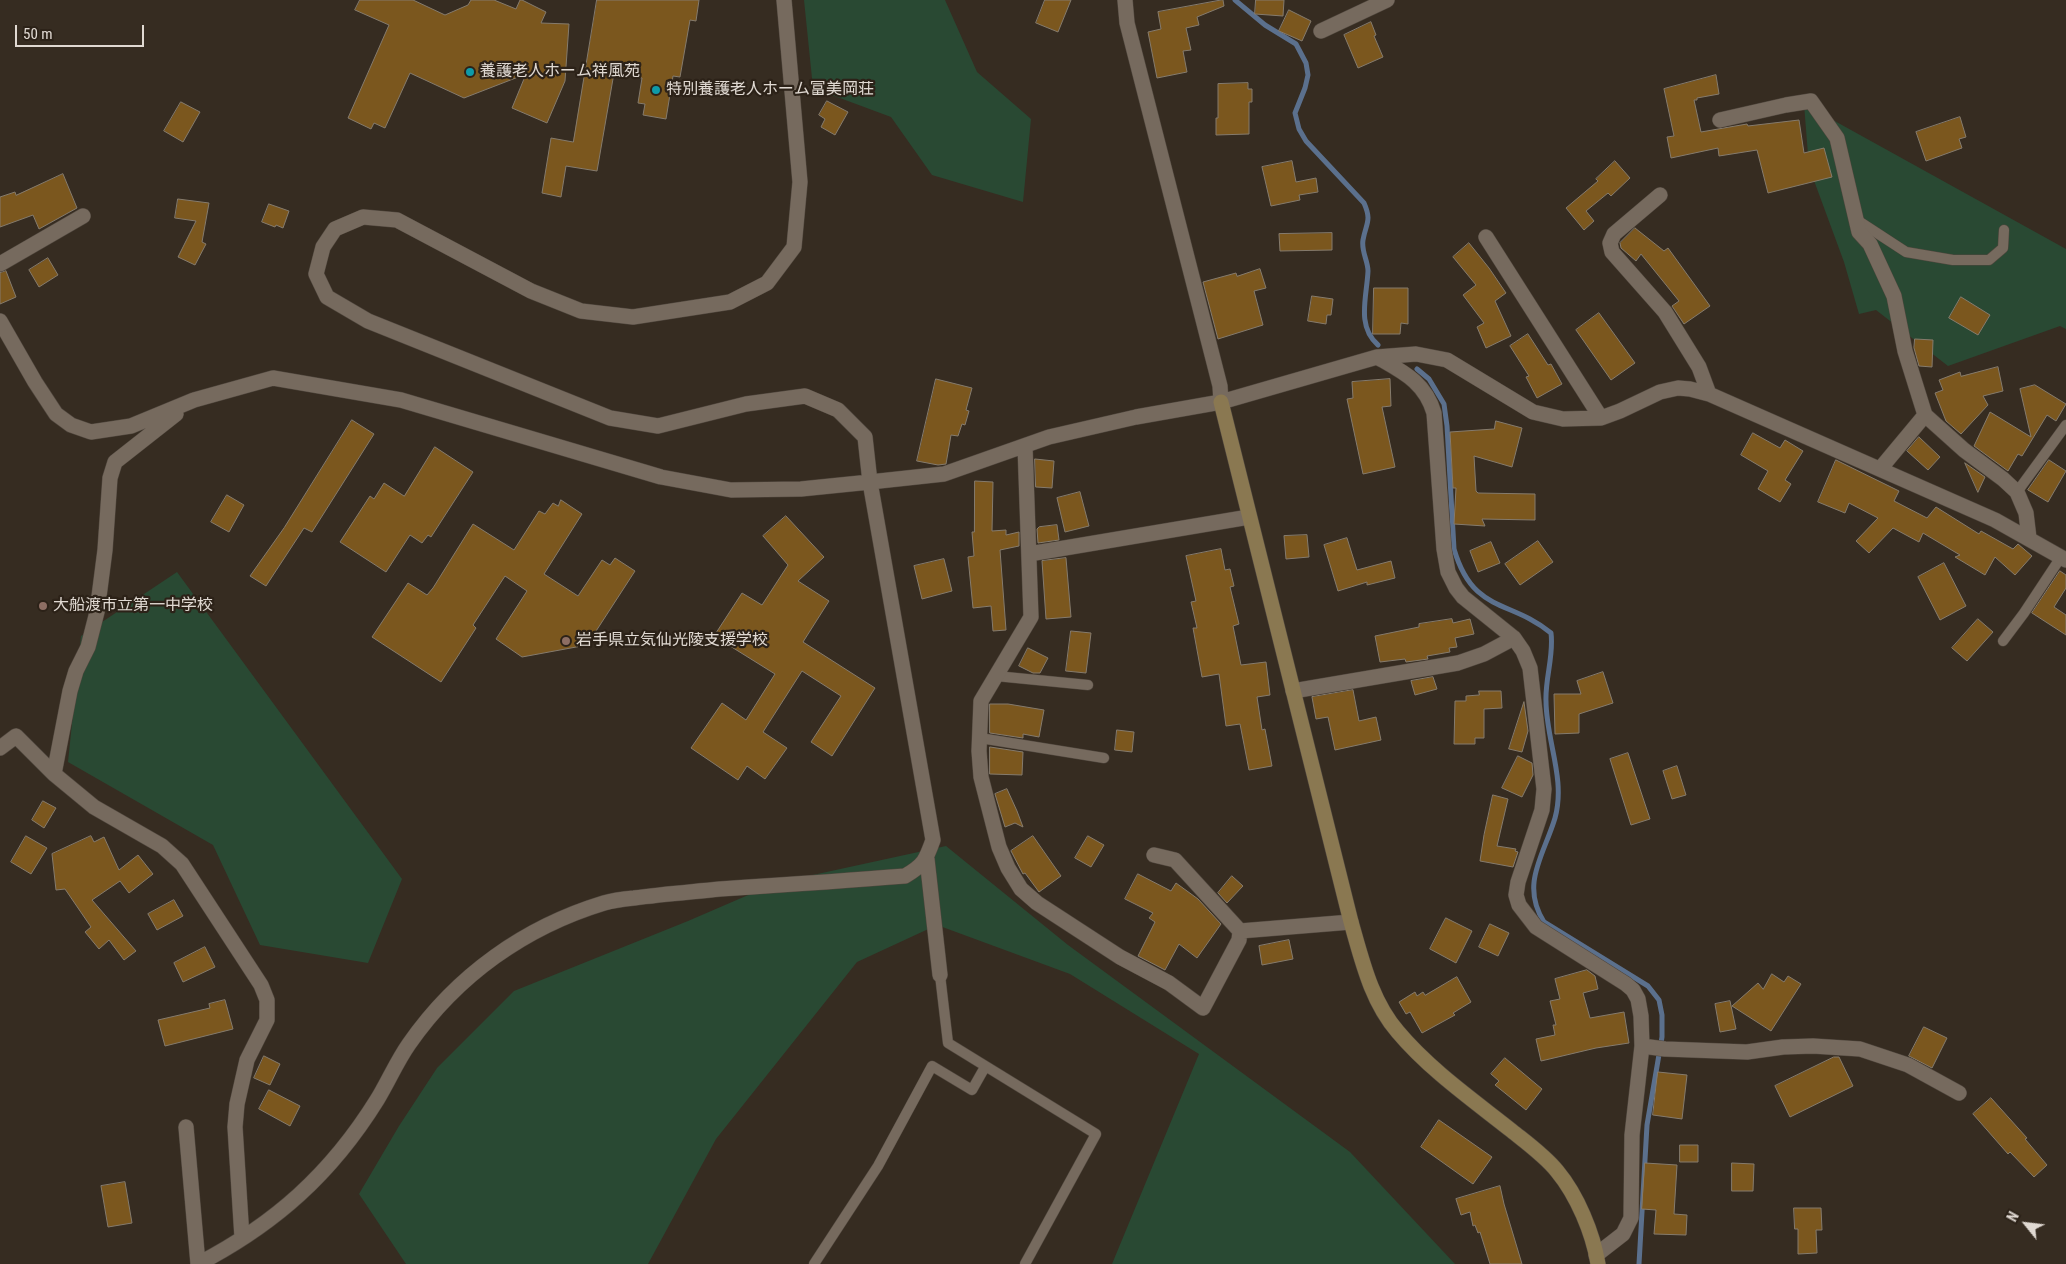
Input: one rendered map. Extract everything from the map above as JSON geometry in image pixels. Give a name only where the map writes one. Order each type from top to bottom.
[{"type":"street","points":[[186,1128],[198,1264],[242,1238],[284,1209],[318,1177],[350,1139],[377,1100],[408,1045],[440,1004],[469,976],[510,945],[550,923],[606,902],[664,893],[905,876],[920,868],[927,858],[932,840],[870,482],[865,437],[838,410],[805,396],[746,404],[658,426],[610,418],[368,321],[328,297],[316,274],[323,247],[335,229],[363,217],[397,220],[531,291],[581,311],[634,317],[730,302],[767,283],[794,247],[800,182],[784,0]]},
{"type":"street","points":[[1125,0],[1130,32],[1220,386],[1221,402],[1365,972],[1375,995],[1396,1031],[1420,1057],[1530,1145],[1557,1171],[1578,1206],[1597,1259],[1623,1234],[1631,1218],[1632,1135],[1645,1047],[1642,1016],[1638,999],[1633,990],[1536,927],[1519,905],[1516,895],[1518,882],[1542,810],[1544,789],[1530,668],[1523,651],[1514,638],[1463,597],[1448,572],[1444,549],[1434,413],[1430,399],[1423,388],[1413,379],[1377,357]]},
{"type":"street","points":[[1321,31],[1387,0]]},
{"type":"street","points":[[1720,120],[1812,101],[1837,138],[1859,232],[1870,244],[1894,296],[1905,351],[1925,415],[1964,450],[2017,492],[2026,513],[2029,538]]},
{"type":"street","points":[[1660,195],[1614,234],[1610,243],[1612,252],[1665,312],[1699,367],[1709,394]]},
{"type":"street","points":[[0,264],[83,216]]},
{"type":"street","points":[[1486,237],[1601,418]]},
{"type":"street","points":[[0,321],[56,414],[71,425],[91,432],[131,426],[194,400],[273,378],[402,400],[661,476],[731,490],[801,489],[944,474],[1049,437],[1136,417],[1221,402],[1377,357],[1416,354],[1447,360],[1533,412],[1564,419],[1601,418],[1660,392],[1669,390],[1690,388],[1709,394],[1996,520],[2063,559]]},
{"type":"street","points":[[54,774],[70,691],[76,672],[88,647],[97,612],[105,550],[110,478],[115,462],[144,437],[194,400]]},
{"type":"street","points":[[1880,469],[1925,415]]},
{"type":"street","points":[[1025,446],[1031,617],[981,701],[981,777],[998,847],[1021,890],[1037,903],[1120,957],[1169,983],[1203,1008],[1239,940],[1240,932],[1175,860],[1154,855]]},
{"type":"street","points":[[1029,554],[1250,517]]},
{"type":"street","points":[[1293,691],[1458,663],[1484,654],[1514,638]]},
{"type":"street","points":[[0,748],[16,736],[54,774],[94,807],[162,846],[182,864],[261,985],[267,1000],[267,1020],[247,1060],[237,1104],[235,1127],[242,1238]]},
{"type":"street","points":[[927,858],[940,975]]},
{"type":"street","points":[[1240,932],[1351,922]]},
{"type":"street","points":[[1645,1047],[1747,1052],[1783,1047],[1813,1046],[1860,1050],[1908,1065],[1959,1093]]},
{"type":"lane","points":[[1857,220],[1906,252],[1953,260],[1989,260],[2003,248],[2004,230]]},
{"type":"lane","points":[[2017,492],[2066,426]]},
{"type":"lane","points":[[2003,641],[2063,559]]},
{"type":"lane","points":[[996,676],[1088,685]]},
{"type":"lane","points":[[980,738],[1104,758]]},
{"type":"lane","points":[[940,975],[948,1043],[1096,1134],[1025,1264]]},
{"type":"lane","points":[[814,1264],[878,1166],[932,1066],[972,1090],[985,1066]]},
{"type":"green space","points":[[804,0],[945,0],[977,72],[1031,119],[1023,202],[932,175],[891,117],[813,88]]},
{"type":"green space","points":[[1804,104],[2066,249],[2066,329],[2060,326],[1948,366],[1876,310],[1859,314],[1844,262],[1809,167]]},
{"type":"green space","points":[[177,572],[402,879],[368,963],[260,945],[213,845],[68,762],[81,636]]},
{"type":"green space","points":[[946,846],[1068,945],[1350,1152],[1455,1264],[1112,1264],[1199,1054],[1070,974],[937,925],[857,962],[716,1139],[648,1264],[406,1264],[359,1194],[399,1126],[437,1068],[514,991],[688,921],[776,883]]},
{"type":"building","name":"養護老人ホーム祥風苑","points":[[360,0],[413,0],[445,15],[468,5],[471,0],[494,0],[516,9],[520,0],[522,0],[546,12],[541,23],[569,24],[565,81],[547,123],[512,108],[526,74],[464,98],[410,73],[385,128],[374,123],[371,129],[348,118],[389,25],[355,10]]},
{"type":"building","name":"特別養護老人ホーム富美岡荘","points":[[597,0],[699,0],[696,21],[690,20],[680,77],[673,76],[666,119],[643,115],[645,104],[638,103],[642,78],[614,73],[597,171],[566,166],[561,197],[542,193],[551,138],[573,142]]},
{"type":"building","points":[[1045,0],[1071,0],[1058,32],[1036,23]]},
{"type":"building","points":[[1223,0],[1224,6],[1197,17],[1199,25],[1186,28],[1191,50],[1183,51],[1187,72],[1157,78],[1148,32],[1161,29],[1158,12]]},
{"type":"building","points":[[1256,0],[1284,0],[1283,16],[1255,14]]},
{"type":"building","points":[[1289,10],[1311,21],[1302,41],[1279,31]]},
{"type":"building","points":[[1371,22],[1376,35],[1374,36],[1383,57],[1358,68],[1344,35]]},
{"type":"building","points":[[1716,75],[1719,94],[1694,100],[1701,132],[1747,124],[1748,126],[1799,120],[1804,153],[1824,148],[1832,177],[1768,193],[1757,150],[1719,156],[1718,148],[1671,158],[1667,137],[1674,136],[1664,89]]},
{"type":"building","points":[[1248,83],[1248,89],[1252,89],[1252,102],[1249,102],[1249,134],[1216,135],[1218,84]]},
{"type":"building","points":[[827,101],[848,112],[835,135],[821,127],[825,119],[819,115]]},
{"type":"building","points":[[181,102],[200,112],[183,142],[164,131]]},
{"type":"building","points":[[1960,117],[1966,137],[1959,139],[1962,148],[1926,161],[1916,132]]},
{"type":"building","points":[[1292,161],[1296,182],[1316,178],[1318,192],[1299,195],[1300,200],[1271,206],[1262,167]]},
{"type":"building","points":[[1615,161],[1630,178],[1611,196],[1608,193],[1586,211],[1594,221],[1584,230],[1566,208],[1598,181],[1596,179]]},
{"type":"building","points":[[63,174],[77,208],[39,229],[33,215],[0,227],[0,197],[15,192],[16,195]]},
{"type":"building","points":[[178,199],[209,203],[202,242],[206,244],[195,265],[178,257],[196,221],[175,218]]},
{"type":"building","points":[[269,204],[289,211],[283,228],[262,222]]},
{"type":"building","points":[[1635,228],[1664,251],[1668,248],[1710,306],[1684,324],[1672,306],[1679,301],[1641,254],[1636,261],[1621,248],[1620,243]]},
{"type":"building","points":[[1332,233],[1332,250],[1280,251],[1279,234]]},
{"type":"building","points":[[1469,243],[1506,293],[1495,301],[1511,336],[1486,348],[1477,327],[1484,323],[1463,295],[1476,285],[1453,257]]},
{"type":"building","points":[[48,258],[58,275],[39,287],[29,270]]},
{"type":"building","points":[[1260,269],[1266,288],[1254,291],[1263,325],[1218,339],[1203,282],[1236,273],[1237,276]]},
{"type":"building","points":[[6,271],[16,297],[0,304],[0,273]]},
{"type":"building","points":[[1374,288],[1408,288],[1408,324],[1401,323],[1400,334],[1373,334]]},
{"type":"building","points":[[1312,296],[1333,299],[1331,315],[1327,315],[1326,324],[1308,321]]},
{"type":"building","points":[[1961,297],[1990,315],[1978,335],[1949,318]]},
{"type":"building","points":[[1599,313],[1635,363],[1611,380],[1576,330]]},
{"type":"building","points":[[1528,334],[1548,365],[1551,364],[1562,384],[1537,398],[1526,377],[1529,376],[1510,346]]},
{"type":"building","points":[[1915,339],[1933,340],[1932,367],[1919,366],[1914,348]]},
{"type":"building","points":[[1998,367],[2003,391],[1983,396],[1988,405],[1961,434],[1946,421],[1935,393],[1943,390],[1939,380],[1960,372],[1961,376]]},
{"type":"building","points":[[936,379],[972,388],[966,410],[969,411],[965,425],[962,424],[958,436],[951,435],[946,464],[938,465],[917,461]]},
{"type":"building","points":[[1390,379],[1391,406],[1382,407],[1395,467],[1363,474],[1347,399],[1353,398],[1352,382]]},
{"type":"building","points":[[2035,385],[2066,404],[2056,421],[2047,415],[2022,456],[2018,454],[2008,471],[1974,446],[1990,412],[2031,437],[2020,389]]},
{"type":"building","points":[[352,420],[374,434],[312,532],[304,528],[266,586],[250,576],[284,528]]},
{"type":"building","points":[[1496,421],[1522,428],[1512,467],[1474,456],[1476,491],[1478,493],[1535,494],[1535,520],[1482,519],[1485,526],[1454,524],[1456,488],[1453,488],[1450,432],[1494,429]]},
{"type":"building","points":[[1753,433],[1780,448],[1785,440],[1803,451],[1785,480],[1791,484],[1780,502],[1758,489],[1768,471],[1741,455]]},
{"type":"building","points":[[1919,437],[1940,457],[1928,470],[1907,451]]},
{"type":"building","points":[[435,447],[473,472],[431,537],[428,535],[422,543],[410,535],[386,572],[340,542],[370,496],[374,499],[384,483],[404,496]]},
{"type":"building","points":[[1035,459],[1054,461],[1052,488],[1036,487]]},
{"type":"building","points":[[1836,460],[1899,491],[1894,501],[1927,518],[1936,507],[1979,534],[1981,531],[2013,549],[2018,544],[2032,556],[2015,575],[1995,557],[1985,575],[1955,557],[1960,555],[1923,533],[1919,542],[1893,528],[1869,553],[1856,541],[1878,518],[1849,503],[1845,513],[1818,502]]},
{"type":"building","points":[[2049,460],[2066,471],[2048,502],[2028,490]]},
{"type":"building","points":[[1965,463],[1985,477],[1978,492]]},
{"type":"building","points":[[975,481],[993,482],[992,531],[1006,530],[1006,535],[1019,532],[1019,546],[1000,550],[1006,630],[993,631],[991,606],[973,608],[968,557],[974,556],[972,532],[974,532]]},
{"type":"building","points":[[1080,492],[1089,526],[1065,532],[1057,498]]},
{"type":"building","points":[[227,495],[244,505],[229,532],[211,522]]},
{"type":"building","points":[[561,500],[582,514],[544,574],[578,596],[602,560],[610,565],[615,558],[635,571],[587,645],[522,657],[496,639],[527,591],[505,576],[473,625],[476,628],[441,682],[372,637],[408,583],[427,595],[473,524],[514,550],[539,511],[545,514],[553,503],[558,506]]},
{"type":"building","points":[[786,516],[824,557],[798,581],[829,601],[803,642],[875,688],[832,756],[811,742],[841,696],[802,671],[763,732],[787,748],[765,779],[747,766],[738,780],[691,748],[722,703],[746,720],[775,674],[714,636],[742,593],[762,605],[788,565],[763,536]]},
{"type":"building","points":[[1057,525],[1059,540],[1038,543],[1037,529],[1039,527]]},
{"type":"building","points":[[1307,535],[1309,557],[1286,559],[1284,536]]},
{"type":"building","points":[[1347,538],[1357,570],[1391,561],[1395,578],[1367,585],[1367,582],[1338,591],[1324,545]]},
{"type":"building","points":[[1538,541],[1553,562],[1520,585],[1505,564]]},
{"type":"building","points":[[1491,542],[1500,563],[1478,572],[1470,551]]},
{"type":"building","points":[[1221,549],[1225,570],[1230,569],[1234,586],[1230,587],[1239,624],[1233,626],[1241,665],[1266,662],[1270,695],[1257,697],[1262,730],[1265,729],[1272,766],[1249,770],[1240,724],[1226,726],[1219,674],[1202,677],[1193,628],[1197,628],[1191,602],[1196,601],[1186,556]]},
{"type":"building","points":[[1066,558],[1071,617],[1046,619],[1042,561]]},
{"type":"building","points":[[944,559],[952,591],[922,599],[914,566]]},
{"type":"building","points":[[1944,563],[1966,606],[1940,620],[1918,577]]},
{"type":"building","points":[[2060,571],[2066,575],[2066,588],[2054,607],[2066,615],[2066,635],[2032,613]]},
{"type":"building","points":[[1452,619],[1453,623],[1470,619],[1474,634],[1455,638],[1457,647],[1449,648],[1450,652],[1427,656],[1428,659],[1406,662],[1405,659],[1380,662],[1375,636],[1419,627],[1419,624]]},
{"type":"building","points":[[1978,619],[1993,632],[1967,661],[1952,648]]},
{"type":"building","points":[[1071,631],[1091,633],[1086,673],[1066,671]]},
{"type":"building","points":[[1028,648],[1048,658],[1040,673],[1033,673],[1019,666]]},
{"type":"building","points":[[1603,672],[1613,703],[1579,714],[1579,733],[1555,734],[1554,694],[1581,694],[1577,681]]},
{"type":"building","points":[[1433,677],[1437,689],[1415,695],[1411,681]]},
{"type":"building","points":[[1353,690],[1359,721],[1376,717],[1381,740],[1335,750],[1328,717],[1316,719],[1312,697]]},
{"type":"building","points":[[1479,691],[1501,691],[1502,708],[1484,709],[1484,738],[1475,738],[1475,744],[1454,744],[1455,701],[1466,701],[1466,696],[1479,695]]},
{"type":"building","points":[[1524,702],[1528,731],[1522,752],[1509,749]]},
{"type":"building","points":[[990,704],[1008,704],[1044,710],[1039,737],[1023,734],[1023,738],[990,733]]},
{"type":"building","points":[[1117,730],[1134,732],[1132,752],[1115,750]]},
{"type":"building","points":[[990,747],[1023,752],[1022,775],[990,774]]},
{"type":"building","points":[[1628,753],[1650,819],[1631,825],[1610,759]]},
{"type":"building","points":[[1518,756],[1532,763],[1533,775],[1522,797],[1502,788]]},
{"type":"building","points":[[1677,766],[1686,795],[1672,799],[1663,771]]},
{"type":"building","points":[[1007,789],[1023,827],[1015,823],[1005,827],[995,794]]},
{"type":"building","points":[[1493,795],[1508,799],[1497,846],[1516,849],[1515,851],[1518,852],[1513,867],[1480,861]]},
{"type":"building","points":[[43,801],[56,808],[44,828],[32,820]]},
{"type":"building","points":[[26,836],[47,848],[31,874],[11,862]]},
{"type":"building","points":[[91,836],[94,842],[104,837],[119,870],[138,855],[153,874],[129,893],[120,881],[92,900],[136,951],[124,960],[109,940],[99,949],[85,932],[91,927],[65,889],[56,890],[52,854]]},
{"type":"building","points":[[1033,836],[1061,876],[1039,892],[1025,873],[1023,874],[1011,851]]},
{"type":"building","points":[[1088,836],[1104,845],[1091,867],[1075,858]]},
{"type":"building","points":[[1138,874],[1171,891],[1176,883],[1198,899],[1221,924],[1197,958],[1179,944],[1165,970],[1138,956],[1155,922],[1149,918],[1153,913],[1125,899]]},
{"type":"building","points":[[1232,876],[1243,886],[1227,903],[1218,893]]},
{"type":"building","points":[[174,900],[183,916],[157,930],[148,914]]},
{"type":"building","points":[[1446,918],[1472,931],[1456,963],[1430,949]]},
{"type":"building","points":[[1490,924],[1509,933],[1498,956],[1479,947]]},
{"type":"building","points":[[1289,940],[1293,959],[1262,965],[1259,946]]},
{"type":"building","points":[[205,947],[215,967],[183,982],[174,963]]},
{"type":"building","points":[[1587,970],[1595,976],[1598,989],[1583,993],[1590,1018],[1624,1012],[1629,1043],[1596,1048],[1541,1061],[1536,1039],[1555,1035],[1553,1025],[1556,1025],[1550,1001],[1560,999],[1555,979]]},
{"type":"building","points":[[1772,974],[1784,982],[1788,976],[1801,984],[1771,1031],[1732,1006],[1758,983],[1763,989]]},
{"type":"building","points":[[1457,977],[1471,1002],[1453,1013],[1455,1015],[1422,1033],[1410,1012],[1406,1014],[1399,1002],[1415,992],[1417,996],[1423,992],[1425,995]]},
{"type":"building","points":[[225,1000],[233,1029],[165,1046],[158,1020],[210,1008],[209,1004]]},
{"type":"building","points":[[1730,1001],[1736,1029],[1720,1032],[1715,1004]]},
{"type":"building","points":[[1924,1027],[1947,1038],[1932,1068],[1909,1056]]},
{"type":"building","points":[[264,1056],[280,1064],[270,1085],[254,1078]]},
{"type":"building","points":[[1834,1057],[1839,1057],[1853,1086],[1790,1117],[1775,1086]]},
{"type":"building","points":[[1505,1058],[1542,1089],[1526,1110],[1495,1085],[1499,1081],[1491,1074]]},
{"type":"building","points":[[1658,1072],[1687,1075],[1682,1119],[1653,1115]]},
{"type":"building","points":[[269,1090],[300,1106],[290,1126],[259,1109]]},
{"type":"building","points":[[1991,1098],[2027,1138],[2025,1139],[2047,1165],[2034,1177],[2010,1152],[2008,1154],[1973,1114]]},
{"type":"building","points":[[1439,1120],[1492,1157],[1473,1184],[1421,1147]]},
{"type":"building","points":[[1680,1145],[1698,1145],[1698,1162],[1680,1162]]},
{"type":"building","points":[[1645,1163],[1677,1165],[1674,1214],[1687,1215],[1686,1235],[1654,1234],[1656,1210],[1642,1209]]},
{"type":"building","points":[[1732,1163],[1754,1164],[1753,1191],[1732,1191]]},
{"type":"building","points":[[125,1182],[132,1223],[108,1227],[101,1186]]},
{"type":"building","points":[[1500,1186],[1522,1264],[1490,1264],[1480,1232],[1478,1233],[1475,1225],[1473,1226],[1470,1212],[1461,1215],[1456,1199]]},
{"type":"building","points":[[1794,1208],[1821,1208],[1822,1230],[1816,1230],[1817,1253],[1798,1254],[1798,1229],[1795,1229]]},
{"type":"waterway","points":[[1235,0],[1265,25],[1296,44],[1306,63],[1308,75],[1295,113],[1299,129],[1306,141],[1364,203],[1368,214],[1363,244],[1368,271],[1364,310],[1367,329],[1378,345]]},
{"type":"waterway","points":[[1417,369],[1429,379],[1444,404],[1454,549],[1462,570],[1471,585],[1482,595],[1494,603],[1536,622],[1551,633],[1552,642],[1546,701],[1557,774],[1558,803],[1555,818],[1536,870],[1534,895],[1537,908],[1544,922],[1648,986],[1659,1000],[1662,1015],[1662,1037],[1647,1125],[1639,1264]]},
{"type":"place","name":"養護老人ホーム祥風苑","points":[[470,72]]},
{"type":"place","name":"特別養護老人ホーム富美岡荘","points":[[656,90]]},
{"type":"place","name":"大船渡市立第一中学校","points":[[43,606]]},
{"type":"place","name":"岩手県立気仙光陵支援学校","points":[[566,641]]}]
